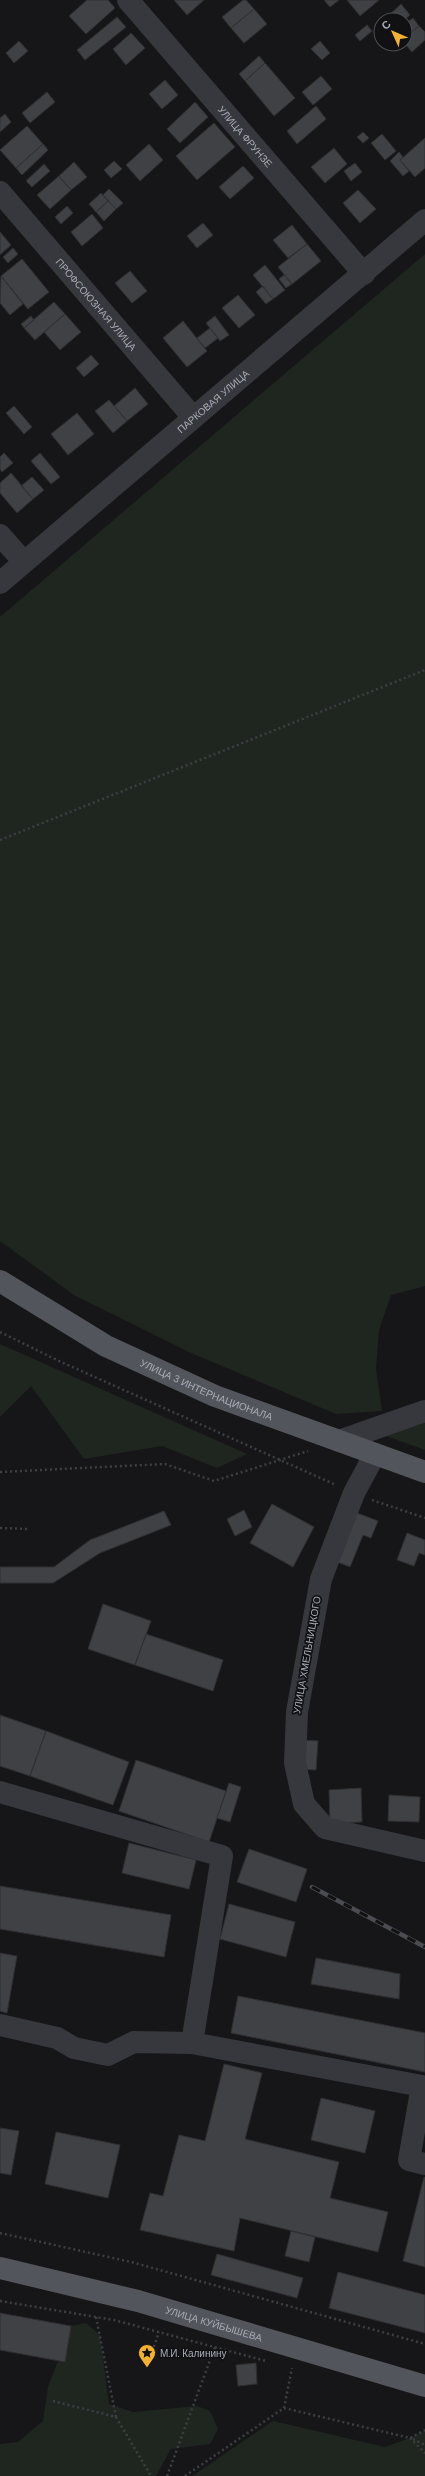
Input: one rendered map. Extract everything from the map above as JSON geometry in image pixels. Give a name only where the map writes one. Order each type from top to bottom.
[{"type":"main road","name":"УЛИЦА 3 ИНТЕРНАЦИОНАЛА","points":[[0,1281],[106,1346],[215,1396],[425,1472]]},
{"type":"main road","name":"УЛИЦА КУЙБЫШЕВА","points":[[0,2268],[138,2301],[425,2386]]},
{"type":"street","name":"УЛИЦА ФРУНЗЕ","points":[[128,0],[364,274]]},
{"type":"street","name":"ПРОФСОЮЗНАЯ УЛИЦА","points":[[0,192],[192,416]]},
{"type":"street","name":"ПАРКОВАЯ УЛИЦА","points":[[0,582],[192,416],[364,274],[425,220]]},
{"type":"street","points":[[0,536],[23,561]]},
{"type":"street","points":[[339,1441],[425,1412]]},
{"type":"street","name":"УЛИЦА ХМЕЛЬНИЦКОГО","points":[[375,1454],[354,1493],[321,1579],[297,1712],[295,1763],[304,1804],[325,1828],[425,1851]]},
{"type":"street","points":[[0,1792],[222,1856],[192,2043]]},
{"type":"street","points":[[0,2025],[57,2038],[74,2048],[108,2055],[134,2042],[192,2043],[422,2086],[409,2160],[425,2164]]},
{"type":"path","points":[[0,840],[425,670]]},
{"type":"path","points":[[0,1332],[59,1361],[354,1493],[425,1518]]},
{"type":"path","points":[[0,1472],[164,1464],[214,1482],[311,1450]]},
{"type":"path","points":[[0,1528],[28,1529]]},
{"type":"path","points":[[0,2233],[131,2262],[425,2344]]},
{"type":"path","points":[[0,2301],[96,2317],[159,2332],[272,2363]]},
{"type":"path","points":[[96,2317],[116,2417],[151,2476]]},
{"type":"path","points":[[149,2361],[159,2332]]},
{"type":"path","points":[[167,2476],[215,2348]]},
{"type":"path","points":[[185,2476],[284,2408],[293,2368],[286,2367]]},
{"type":"path","points":[[53,2401],[116,2417]]},
{"type":"path","points":[[284,2408],[410,2438],[425,2444]]},
{"type":"path","points":[[410,2438],[425,2430]]},
{"type":"path","points":[[410,2438],[425,2453]]},
{"type":"shaded area","points":[[425,254],[425,1286],[391,1295],[379,1330],[376,1369],[382,1411],[336,1414],[191,1353],[74,1295],[0,1241],[0,617]]},
{"type":"shaded area","points":[[0,1344],[247,1454],[217,1468],[162,1446],[84,1459],[31,1386],[0,1417]]},
{"type":"shaded area","points":[[425,1423],[425,1450],[386,1436]]},
{"type":"shaded area","points":[[86,2323],[100,2335],[109,2404],[133,2412],[197,2406],[210,2411],[218,2429],[210,2444],[171,2449],[156,2476],[0,2476],[0,2444],[18,2442],[43,2421],[48,2387],[71,2326]]},
{"type":"shaded area","points":[[273,2421],[385,2447],[410,2438],[425,2430],[425,2476],[192,2476]]},
{"type":"building","points":[[87,0],[108,0],[115,8],[86,34],[69,16]]},
{"type":"building","points":[[174,0],[204,0],[187,15]]},
{"type":"building","points":[[243,0],[246,0],[254,9],[231,28],[222,17]]},
{"type":"building","points":[[324,0],[339,0],[330,7]]},
{"type":"building","points":[[347,0],[379,0],[360,16]]},
{"type":"building","points":[[401,4],[408,12],[392,12]]},
{"type":"building","points":[[254,9],[267,24],[244,43],[231,28]]},
{"type":"building","points":[[117,17],[126,27],[85,60],[77,50]]},
{"type":"building","points":[[413,18],[419,26],[413,31]]},
{"type":"building","points":[[367,25],[372,31],[360,41],[355,35]]},
{"type":"building","points":[[419,26],[425,32],[425,40],[413,51],[413,31]]},
{"type":"building","points":[[131,33],[145,48],[126,65],[113,49]]},
{"type":"building","points":[[19,41],[28,51],[14,63],[6,53]]},
{"type":"building","points":[[320,41],[330,53],[322,60],[311,49]]},
{"type":"building","points":[[259,56],[265,63],[245,81],[239,74]]},
{"type":"building","points":[[265,63],[295,98],[274,116],[245,81]]},
{"type":"building","points":[[321,76],[332,89],[313,105],[302,92]]},
{"type":"building","points":[[165,80],[178,95],[162,109],[149,94]]},
{"type":"building","points":[[47,92],[55,102],[30,123],[22,113]]},
{"type":"building","points":[[195,102],[208,117],[180,143],[167,129]]},
{"type":"building","points":[[316,106],[326,119],[297,144],[287,131]]},
{"type":"building","points":[[5,114],[11,122],[0,132],[0,118]]},
{"type":"building","points":[[214,123],[235,147],[197,180],[176,156]]},
{"type":"building","points":[[27,126],[43,144],[16,168],[0,150]]},
{"type":"building","points":[[363,132],[369,138],[363,143],[357,137]]},
{"type":"building","points":[[382,134],[396,151],[385,160],[371,143]]},
{"type":"building","points":[[425,138],[425,168],[415,177],[400,160]]},
{"type":"building","points":[[43,144],[48,150],[22,175],[16,168]]},
{"type":"building","points":[[149,144],[163,160],[140,181],[126,165]]},
{"type":"building","points":[[334,148],[347,164],[325,183],[311,167]]},
{"type":"building","points":[[399,152],[403,157],[400,160],[409,171],[403,176],[390,161]]},
{"type":"building","points":[[114,161],[122,169],[111,178],[104,170]]},
{"type":"building","points":[[74,162],[87,177],[71,190],[59,176]]},
{"type":"building","points":[[355,163],[362,172],[351,181],[344,171]]},
{"type":"building","points":[[44,164],[50,171],[32,187],[26,181]]},
{"type":"building","points":[[243,166],[254,178],[230,199],[219,187]]},
{"type":"building","points":[[59,176],[71,190],[50,209],[37,195]]},
{"type":"building","points":[[109,189],[123,203],[116,209],[103,195]]},
{"type":"building","points":[[358,190],[376,209],[360,223],[343,203]]},
{"type":"building","points":[[101,193],[108,201],[96,212],[89,204]]},
{"type":"building","points":[[108,201],[116,209],[104,221],[96,212]]},
{"type":"building","points":[[67,206],[73,213],[61,224],[55,217]]},
{"type":"building","points":[[92,214],[103,228],[82,246],[71,232]]},
{"type":"building","points":[[203,223],[213,235],[197,248],[187,236]]},
{"type":"building","points":[[292,225],[307,244],[288,258],[273,240]]},
{"type":"building","points":[[0,232],[11,245],[0,255]]},
{"type":"building","points":[[307,244],[321,261],[292,284],[278,267]]},
{"type":"building","points":[[13,248],[18,254],[8,263],[3,257]]},
{"type":"building","points":[[22,259],[49,292],[28,309],[1,276]]},
{"type":"building","points":[[265,265],[285,290],[273,299],[253,275]]},
{"type":"building","points":[[130,271],[147,291],[132,303],[115,283]]},
{"type":"building","points":[[284,275],[292,284],[286,288],[279,279]]},
{"type":"building","points":[[1,276],[23,304],[10,315],[0,303]]},
{"type":"building","points":[[263,286],[273,299],[266,304],[256,292]]},
{"type":"building","points":[[238,295],[255,315],[239,328],[222,308]]},
{"type":"building","points":[[54,302],[65,314],[35,340],[24,328]]},
{"type":"building","points":[[65,314],[81,332],[60,350],[44,332]]},
{"type":"building","points":[[31,316],[34,320],[24,328],[21,324]]},
{"type":"building","points":[[215,316],[229,335],[220,341],[206,323]]},
{"type":"building","points":[[183,321],[207,351],[187,367],[163,338]]},
{"type":"building","points":[[210,328],[218,338],[205,348],[197,338]]},
{"type":"building","points":[[91,355],[99,364],[84,377],[76,368]]},
{"type":"building","points":[[135,388],[148,404],[127,421],[114,406]]},
{"type":"building","points":[[109,400],[127,421],[113,433],[95,411]]},
{"type":"building","points":[[14,406],[32,427],[24,434],[6,413]]},
{"type":"building","points":[[77,413],[94,434],[68,455],[51,434]]},
{"type":"building","points":[[4,453],[13,463],[2,472],[0,469],[0,457]]},
{"type":"building","points":[[40,453],[60,477],[51,484],[31,461]]},
{"type":"building","points":[[11,473],[33,499],[17,513],[0,493],[0,483]]},
{"type":"building","points":[[32,477],[44,490],[33,499],[21,486]]},
{"type":"building","points":[[272,1504],[314,1527],[293,1567],[250,1543]]},
{"type":"building","points":[[244,1510],[252,1527],[235,1536],[227,1519]]},
{"type":"building","points":[[349,1510],[378,1521],[371,1538],[363,1535],[350,1567],[330,1559]]},
{"type":"building","points":[[164,1511],[171,1525],[100,1553],[53,1583],[0,1583],[0,1567],[54,1567],[90,1540]]},
{"type":"building","points":[[407,1533],[425,1540],[425,1555],[419,1553],[414,1566],[397,1560]]},
{"type":"building","points":[[103,1604],[151,1621],[135,1665],[88,1649]]},
{"type":"building","points":[[146,1634],[223,1660],[213,1691],[135,1665]]},
{"type":"building","points":[[0,1715],[46,1731],[30,1776],[0,1766]]},
{"type":"building","points":[[46,1731],[129,1762],[113,1805],[30,1776]]},
{"type":"building","points":[[302,1740],[318,1741],[316,1770],[300,1769]]},
{"type":"building","points":[[136,1760],[226,1791],[209,1842],[119,1811]]},
{"type":"building","points":[[229,1783],[241,1787],[230,1822],[217,1818]]},
{"type":"building","points":[[361,1788],[362,1822],[330,1823],[329,1790]]},
{"type":"building","points":[[389,1795],[420,1797],[419,1822],[388,1821]]},
{"type":"building","points":[[129,1843],[196,1860],[189,1889],[122,1873]]},
{"type":"building","points":[[249,1849],[307,1869],[296,1902],[237,1882]]},
{"type":"building","points":[[0,1886],[171,1915],[164,1957],[0,1929]]},
{"type":"building","points":[[229,1904],[295,1922],[286,1957],[220,1939]]},
{"type":"building","points":[[0,1953],[17,1956],[7,2013],[0,2011]]},
{"type":"building","points":[[316,1958],[400,1974],[399,1999],[311,1984]]},
{"type":"building","points":[[238,1996],[425,2033],[425,2072],[231,2033]]},
{"type":"building","points":[[224,2064],[262,2073],[245,2139],[339,2162],[330,2198],[388,2212],[378,2252],[240,2218],[234,2251],[140,2230],[150,2193],[163,2196],[179,2135],[205,2141]]},
{"type":"building","points":[[321,2098],[375,2111],[365,2153],[311,2140]]},
{"type":"building","points":[[0,2128],[19,2131],[11,2175],[0,2173]]},
{"type":"building","points":[[56,2132],[120,2145],[108,2198],[45,2184]]},
{"type":"building","points":[[424,2177],[425,2178],[425,2267],[403,2261]]},
{"type":"building","points":[[291,2231],[315,2237],[309,2262],[285,2256]]},
{"type":"building","points":[[217,2254],[303,2278],[297,2298],[211,2275]]},
{"type":"building","points":[[338,2272],[425,2295],[425,2333],[329,2308]]},
{"type":"building","points":[[0,2313],[71,2326],[65,2362],[0,2350]]},
{"type":"building","points":[[256,2363],[257,2384],[238,2386],[236,2365]]},
{"type":"railway","points":[[312,1887],[425,1947]]},
{"type":"place","name":"М.И. Калинину","points":[[147,2368]]}]
